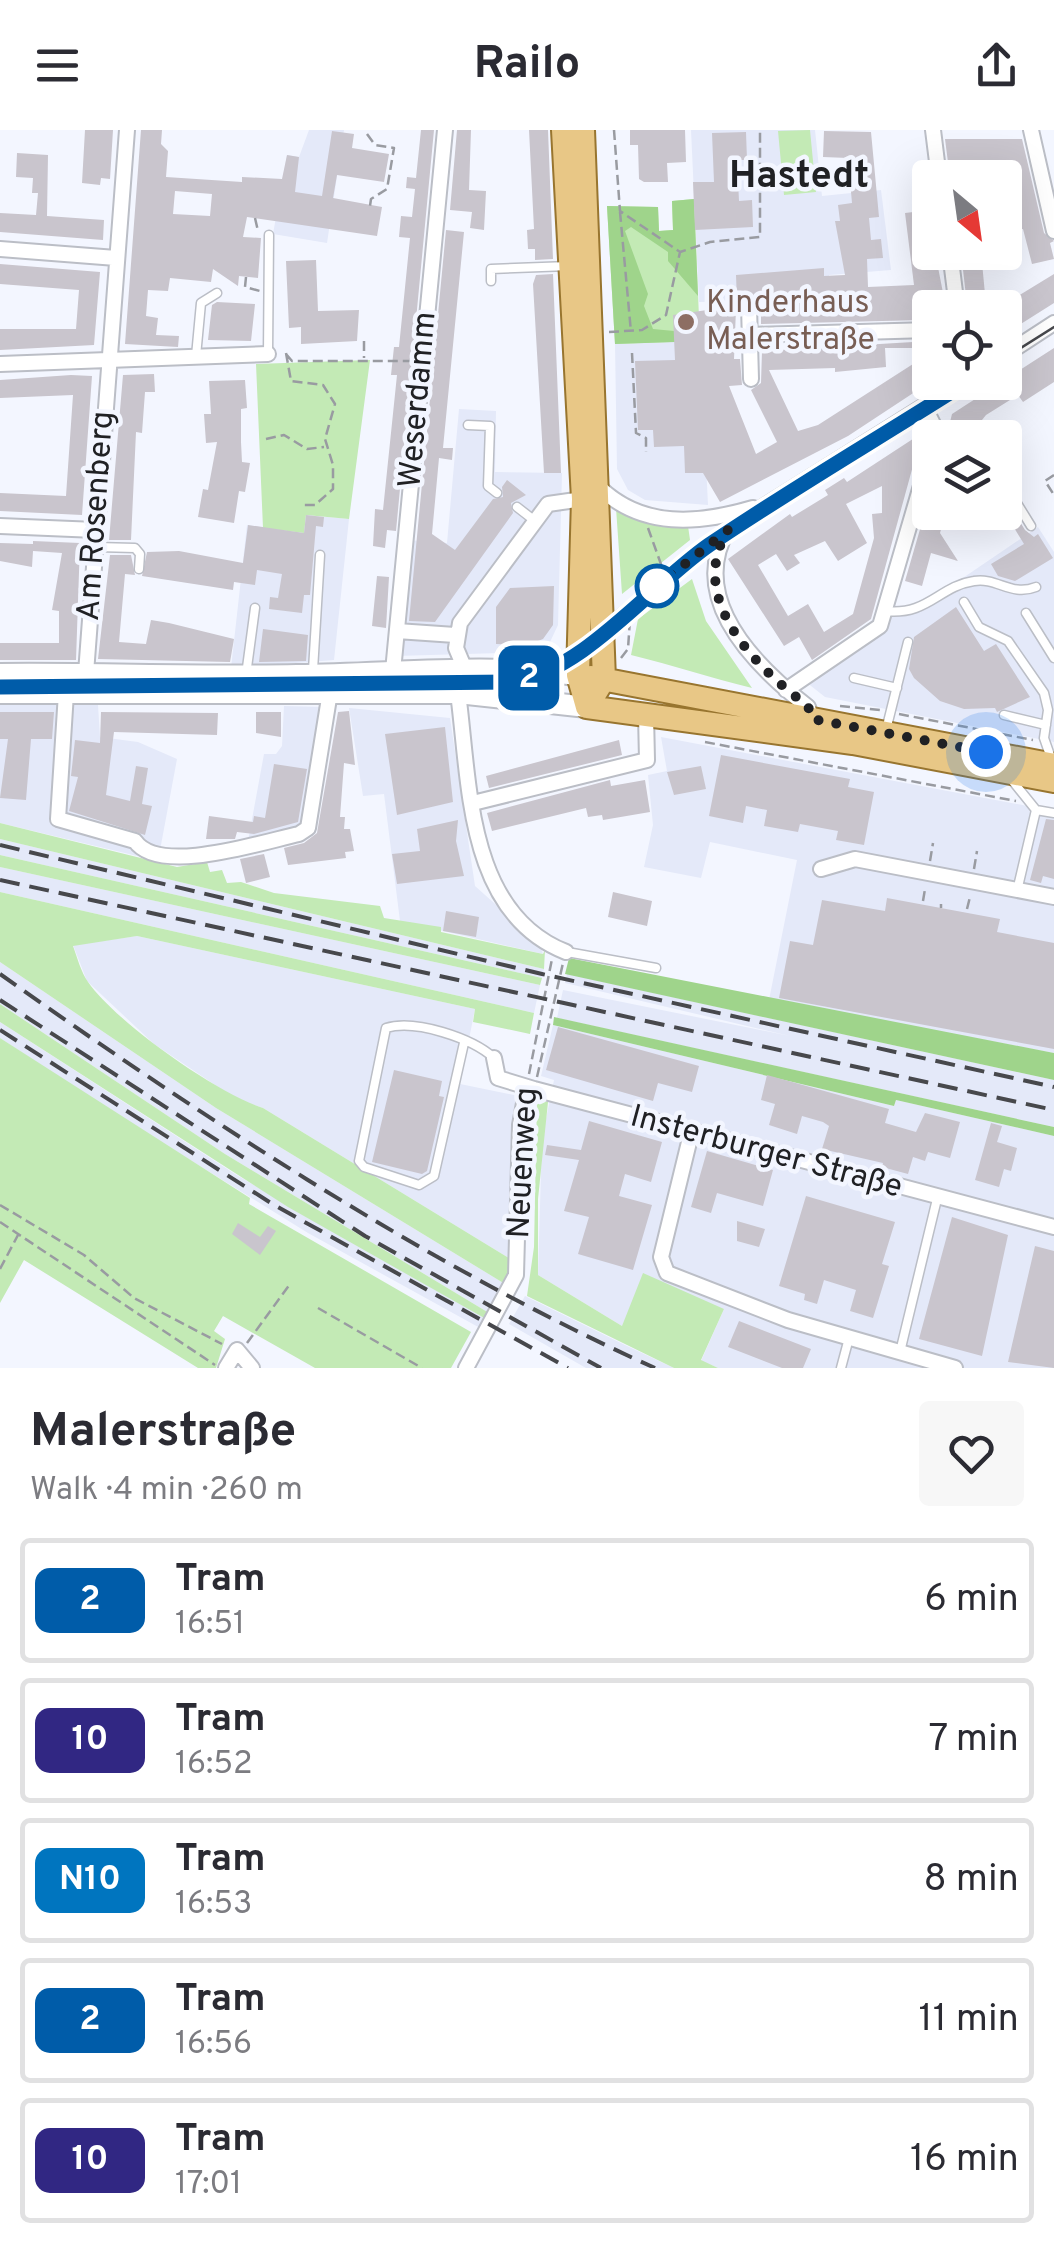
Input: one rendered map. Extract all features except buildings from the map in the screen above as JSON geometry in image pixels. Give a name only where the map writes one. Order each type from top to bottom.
[{"type":"main road","points":[[563,130],[604,626],[604,680],[587,706]]},
{"type":"main road","points":[[583,130],[593,332],[591,493],[565,662],[587,706]]},
{"type":"main road","points":[[0,674],[313,675],[565,662],[604,680],[812,719],[888,722],[1052,760]]},
{"type":"main road","points":[[0,693],[458,694],[587,706],[852,742],[1005,771],[1052,760]]},
{"type":"street","name":"Am Rosenberg","points":[[86,674],[127,130]]},
{"type":"street","name":"Weserdamm","points":[[394,671],[445,130]]},
{"type":"street","points":[[933,130],[937,160]]},
{"type":"street","points":[[1031,130],[1054,231]]},
{"type":"street","points":[[0,249],[116,258]]},
{"type":"street","points":[[749,306],[751,379]]},
{"type":"street","points":[[1022,344],[1054,323]]},
{"type":"street","points":[[750,335],[912,330]]},
{"type":"street","points":[[0,364],[268,354]]},
{"type":"street","points":[[812,719],[808,706],[786,690],[733,628],[717,593],[714,558],[728,530],[934,400]]},
{"type":"street","points":[[924,406],[930,420]]},
{"type":"street","points":[[455,636],[548,504],[591,493],[648,516],[672,521],[725,516],[781,495]]},
{"type":"street","points":[[0,526],[96,530]]},
{"type":"street","points":[[786,690],[880,626],[912,527]]},
{"type":"street","points":[[397,631],[455,636]]},
{"type":"street","points":[[455,636],[464,667]]},
{"type":"street","points":[[66,692],[58,820],[135,841],[142,850],[159,856],[191,857],[299,834],[308,828],[330,692]]},
{"type":"street","points":[[458,694],[480,852],[508,908],[560,950]]},
{"type":"street","points":[[473,803],[648,760],[646,715]]},
{"type":"street","points":[[821,868],[855,859],[1054,898]]},
{"type":"street","name":"Insterburger Straße","points":[[494,1058],[498,1078],[531,1088],[691,1134],[1054,1227]]},
{"type":"street","name":"Neuenweg","points":[[466,1368],[516,1276],[520,1125],[531,1088]]},
{"type":"street","points":[[691,1134],[661,1257],[667,1273],[788,1320],[956,1368]]},
{"type":"street","points":[[223,1368],[236,1350],[252,1368]]},
{"type":"lane","points":[[268,235],[268,354]]},
{"type":"lane","points":[[490,281],[490,269],[572,266]]},
{"type":"lane","points":[[196,356],[201,303],[217,293]]},
{"type":"lane","points":[[468,425],[490,426],[488,486],[497,493]]},
{"type":"lane","points":[[517,508],[535,521]]},
{"type":"lane","points":[[1022,511],[1031,526]]},
{"type":"lane","points":[[0,684],[513,678],[565,662],[604,626],[728,530]]},
{"type":"lane","points":[[94,547],[135,548],[140,554],[138,569]]},
{"type":"lane","points":[[313,675],[320,556]]},
{"type":"lane","points":[[885,611],[907,613],[970,581],[988,582],[1011,592],[1036,587]]},
{"type":"lane","points":[[964,602],[979,628],[1008,640],[1047,700],[1046,725],[1052,760]]},
{"type":"lane","points":[[246,675],[255,608]]},
{"type":"lane","points":[[1026,613],[1054,658]]},
{"type":"lane","points":[[888,722],[908,642]]},
{"type":"lane","points":[[854,678],[897,688]]},
{"type":"lane","points":[[1004,715],[1046,725]]},
{"type":"lane","points":[[1005,771],[1033,807],[1054,813]]},
{"type":"lane","points":[[1018,891],[1033,807]]},
{"type":"lane","points":[[560,950],[656,968]]},
{"type":"lane","points":[[464,1043],[434,1176],[419,1185],[364,1167],[359,1161],[386,1028],[426,1027],[464,1043],[494,1058]]},
{"type":"lane","points":[[900,1352],[937,1199]]},
{"type":"lane","points":[[842,1368],[849,1338]]},
{"type":"path","points":[[614,130],[631,332]]},
{"type":"path","points":[[680,252],[710,242],[760,237],[760,130]]},
{"type":"path","points":[[367,134],[379,146],[394,148],[388,189],[373,198],[370,206]]},
{"type":"path","points":[[378,152],[379,146]]},
{"type":"path","points":[[368,192],[373,198]]},
{"type":"path","points":[[620,210],[680,252]]},
{"type":"path","points":[[256,218],[254,229],[268,235]]},
{"type":"path","points":[[593,332],[631,332],[657,324],[666,315],[680,252]]},
{"type":"path","points":[[246,276],[245,287],[266,293]]},
{"type":"path","points":[[364,340],[364,359]]},
{"type":"path","points":[[304,506],[315,505],[333,489],[334,466],[325,446],[334,416],[330,392],[312,382],[292,381],[286,353],[292,361],[423,362]]},
{"type":"path","points":[[632,353],[636,433],[646,438],[646,452]]},
{"type":"path","points":[[266,438],[284,435],[307,449],[325,446]]},
{"type":"path","points":[[1054,475],[1045,481],[1054,495]]},
{"type":"path","points":[[648,516],[646,524],[663,568]]},
{"type":"path","points":[[604,680],[628,649],[630,618]]},
{"type":"path","points":[[812,719],[845,704],[888,722],[1052,760]]},
{"type":"path","points":[[692,740],[1033,807]]},
{"type":"path","name":"Neuenweg","points":[[531,1088],[560,950]]},
{"type":"path","name":"Neuenweg","points":[[531,1088],[560,950]]},
{"type":"path","points":[[0,1205],[84,1255],[134,1298],[236,1350],[249,1342],[290,1284]]},
{"type":"path","points":[[0,1222],[223,1368]]},
{"type":"path","points":[[0,1269],[18,1234]]},
{"type":"path","points":[[318,1308],[422,1368]]},
{"type":"shaded area","points":[[309,130],[344,130],[327,243],[273,234],[287,155],[299,157]]},
{"type":"shaded area","points":[[691,130],[815,130],[822,196],[881,190],[891,270],[829,275],[831,299],[699,302]]},
{"type":"shaded area","points":[[700,341],[708,505],[645,500],[628,490],[617,469],[615,344]]},
{"type":"shaded area","points":[[459,409],[496,411],[495,472],[562,473],[558,625],[550,642],[534,652],[395,656],[407,540],[447,543]]},
{"type":"shaded area","points":[[306,515],[349,519],[334,660],[231,668],[247,525],[303,533]]},
{"type":"shaded area","points":[[1038,527],[1054,552],[1054,742],[825,697],[801,678],[893,614],[929,601]]},
{"type":"shaded area","points":[[0,704],[98,705],[100,737],[138,742],[177,759],[158,861],[0,823]]},
{"type":"shaded area","points":[[284,706],[324,707],[307,825],[248,841],[264,754],[276,754],[282,746]]},
{"type":"shaded area","points":[[349,708],[450,718],[475,886],[540,944],[543,954],[400,921],[384,794],[363,796]]},
{"type":"shaded area","points":[[661,737],[1054,811],[1054,1053],[769,1000],[797,860],[710,842],[701,878],[644,867],[653,825],[648,775],[667,771]]},
{"type":"shaded area","points":[[0,839],[544,969],[542,978],[0,855]]},
{"type":"shaded area","points":[[0,867],[540,985],[534,1013],[0,892]]},
{"type":"shaded area","points":[[137,936],[475,1009],[460,1084],[519,1096],[512,1260],[263,1108],[236,1099],[154,1044],[87,981],[73,945]]},
{"type":"shaded area","points":[[0,962],[216,1108],[505,1284],[489,1313],[225,1154],[0,1004]]},
{"type":"shaded area","points":[[567,974],[1054,1080],[1054,1127],[557,1018],[563,990],[790,1036],[565,983]]},
{"type":"shaded area","points":[[0,1022],[235,1174],[486,1319],[480,1328],[308,1233],[0,1038]]},
{"type":"shaded area","points":[[553,1025],[894,1106],[896,1100],[1054,1136],[1054,1368],[718,1368],[701,1361],[724,1309],[622,1326],[538,1275],[542,1138],[554,1080],[541,1076]]},
{"type":"shaded area","points":[[525,1296],[674,1368],[586,1368],[509,1324]]},
{"type":"green space","points":[[810,130],[816,192],[784,195],[778,131]]},
{"type":"green space","points":[[694,199],[700,341],[615,344],[607,206],[658,207],[659,231],[673,230],[672,201]]},
{"type":"green space","points":[[694,199],[698,296],[668,261],[668,252],[631,227],[625,231],[648,294],[644,306],[653,329],[674,331],[675,342],[615,344],[607,206],[658,207],[659,231],[673,230],[672,201]]},
{"type":"green space","points":[[370,360],[349,519],[306,515],[304,533],[263,528],[256,364]]},
{"type":"green space","points":[[616,508],[647,522],[688,526],[690,540],[622,594]]},
{"type":"green space","points":[[692,579],[706,621],[752,688],[631,655],[638,619]]},
{"type":"green space","points":[[0,823],[177,867],[207,862],[210,872],[222,870],[227,883],[241,882],[274,893],[380,906],[384,918],[441,927],[441,932],[543,954],[545,950],[544,969],[0,839]]},
{"type":"green space","points":[[0,855],[542,978],[540,985],[0,867]]},
{"type":"green space","points":[[0,892],[534,1013],[530,1034],[473,1022],[475,1009],[137,936],[73,946],[88,982],[143,1035],[220,1088],[263,1108],[512,1260],[505,1284],[216,1108],[0,962]]},
{"type":"green space","points":[[569,958],[1054,1053],[1054,1080],[565,974]]},
{"type":"green space","points":[[0,1004],[225,1154],[489,1313],[486,1319],[288,1207],[0,1022]]},
{"type":"green space","points":[[554,1017],[1054,1127],[1054,1136],[896,1100],[894,1106],[553,1025]]},
{"type":"green space","points":[[0,1038],[250,1198],[249,1204],[471,1332],[451,1368],[315,1368],[223,1316],[214,1331],[225,1339],[216,1368],[198,1368],[24,1260],[0,1303]]},
{"type":"green space","points":[[537,1100],[548,1102],[538,1199],[538,1275],[622,1326],[643,1273],[724,1309],[701,1360],[718,1368],[674,1368],[527,1296],[534,1247]]},
{"type":"tram line","points":[[1022,347],[1054,327]]},
{"type":"tram line","points":[[0,687],[512,681],[538,674],[590,645],[710,545],[938,400]]},
{"type":"tram line","name":"2","points":[[0,687],[324,687],[526,680],[558,667],[706,547],[939,400]]},
{"type":"railway","points":[[0,845],[542,974],[1054,1087]]},
{"type":"railway","points":[[0,880],[1054,1110]]},
{"type":"railway","points":[[0,974],[236,1135],[402,1237],[571,1328],[655,1368]]},
{"type":"railway","points":[[0,1000],[365,1236],[601,1368]]},
{"type":"railway","points":[[0,1030],[274,1205],[568,1368]]},
{"type":"place","name":"Kinderhaus Malerstraße","points":[[686,322]]},
{"type":"district","name":"Hastedt","points":[[799,177]]},
{"type":"route","points":[[657,586],[682,562],[728,530],[714,558],[712,576],[717,593],[750,654],[808,706],[812,719],[986,752]]}]
